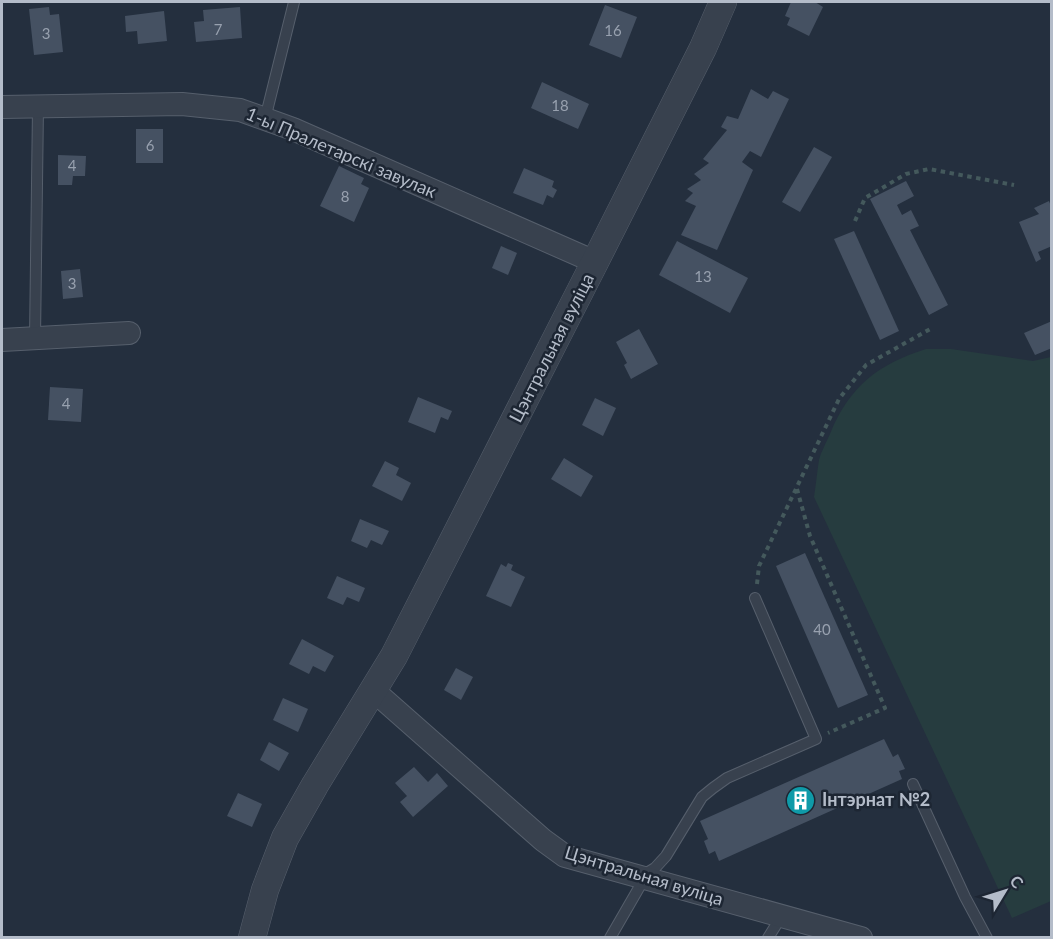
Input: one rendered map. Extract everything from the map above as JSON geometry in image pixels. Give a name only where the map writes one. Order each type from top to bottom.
[{"type":"street","name":"Цэнтральная вуліца","points":[[252,938],[265,890],[285,838],[315,784],[374,691],[414,617],[596,262],[703,48],[723,2]]},
{"type":"street","name":"1-ы Пралетарскі завулак","points":[[2,107],[182,104],[240,110],[293,129],[596,262]]},
{"type":"street","points":[[2,340],[129,333]]},
{"type":"street","name":"Цэнтральная вуліца","points":[[374,691],[543,840],[565,856],[861,938]]},
{"type":"lane","points":[[265,119],[294,2]]},
{"type":"lane","points":[[35,338],[38,106]]},
{"type":"lane","points":[[610,938],[640,886],[640,877],[655,868],[666,856],[702,797],[727,778],[816,739],[755,598]]},
{"type":"lane","points":[[913,784],[965,897],[987,938]]},
{"type":"lane","points":[[768,938],[782,916]]},
{"type":"path","points":[[855,220],[865,198],[906,174],[929,169],[1014,185]]},
{"type":"path","points":[[755,598],[759,566],[839,399],[866,365],[932,328]]},
{"type":"path","points":[[796,488],[810,536],[885,708],[816,739]]},
{"type":"green space","points":[[926,349],[951,349],[1033,361],[1051,357],[1051,901],[1012,918],[814,497],[820,457],[846,403],[856,390],[880,370],[893,362]]},
{"type":"building","points":[[791,2],[815,2],[823,7],[809,36],[787,25],[790,18],[785,16]]},
{"type":"building","points":[[605,5],[637,17],[621,58],[589,45]]},
{"type":"building","points":[[49,7],[50,15],[59,14],[63,52],[34,55],[29,9]]},
{"type":"building","points":[[240,7],[242,38],[196,42],[194,22],[204,21],[203,10]]},
{"type":"building","points":[[164,11],[167,41],[138,44],[137,31],[126,32],[125,16]]},
{"type":"building","points":[[542,82],[589,104],[578,129],[531,108]]},
{"type":"building","points":[[751,89],[768,99],[773,91],[789,99],[761,157],[750,151],[742,162],[753,170],[717,250],[681,235],[696,206],[685,201],[693,193],[687,189],[701,180],[694,174],[709,163],[703,159],[727,130],[721,127],[727,116],[738,119]]},
{"type":"building","points":[[136,129],[163,129],[163,163],[136,163]]},
{"type":"building","points":[[814,147],[832,157],[800,212],[782,202]]},
{"type":"building","points":[[58,155],[86,156],[85,176],[73,176],[72,185],[58,185]]},
{"type":"building","points":[[339,166],[364,178],[361,184],[369,188],[354,222],[320,206]]},
{"type":"building","points":[[524,168],[554,181],[552,187],[557,190],[553,198],[547,195],[543,205],[513,193]]},
{"type":"building","points":[[906,181],[914,196],[897,205],[902,215],[911,210],[919,226],[910,230],[948,305],[929,315],[870,199]]},
{"type":"building","points":[[1049,201],[1052,209],[1052,246],[1038,252],[1041,259],[1036,262],[1019,222],[1039,214],[1034,208]]},
{"type":"building","points":[[854,231],[899,331],[880,340],[834,239]]},
{"type":"building","points":[[677,241],[748,278],[730,313],[659,275]]},
{"type":"building","points":[[501,246],[517,253],[508,275],[492,268]]},
{"type":"building","points":[[80,269],[83,297],[63,299],[61,271]]},
{"type":"building","points":[[1052,321],[1052,348],[1035,355],[1024,333]]},
{"type":"building","points":[[639,329],[658,364],[631,379],[624,365],[627,363],[616,342]]},
{"type":"building","points":[[50,387],[83,389],[81,422],[48,420]]},
{"type":"building","points":[[418,397],[452,411],[448,420],[441,417],[435,433],[408,422]]},
{"type":"building","points":[[595,398],[616,408],[603,436],[582,425]]},
{"type":"building","points":[[564,458],[593,476],[581,497],[551,479]]},
{"type":"building","points":[[385,461],[399,468],[396,475],[411,483],[402,501],[372,486]]},
{"type":"building","points":[[360,519],[389,531],[382,545],[371,540],[367,548],[351,541]]},
{"type":"building","points":[[805,553],[868,695],[838,708],[776,566]]},
{"type":"building","points":[[508,563],[513,565],[511,570],[525,577],[511,607],[486,596],[501,564],[506,567]]},
{"type":"building","points":[[337,576],[365,588],[359,602],[347,597],[343,605],[327,598]]},
{"type":"building","points":[[302,639],[334,656],[325,672],[313,666],[309,674],[289,664]]},
{"type":"building","points":[[456,668],[473,677],[461,700],[444,690]]},
{"type":"building","points":[[283,698],[308,709],[298,732],[273,720]]},
{"type":"building","name":"Інтэрнат №2","points":[[884,739],[893,757],[898,754],[905,769],[899,771],[902,779],[719,861],[715,851],[709,854],[704,841],[708,839],[700,821]]},
{"type":"building","points":[[269,742],[289,753],[279,771],[260,760]]},
{"type":"building","points":[[414,767],[428,782],[437,773],[448,786],[413,817],[400,802],[407,796],[395,783]]},
{"type":"building","points":[[238,793],[262,804],[252,827],[227,816]]},
{"type":"place","name":"Інтэрнат №2","points":[[801,800]]}]
